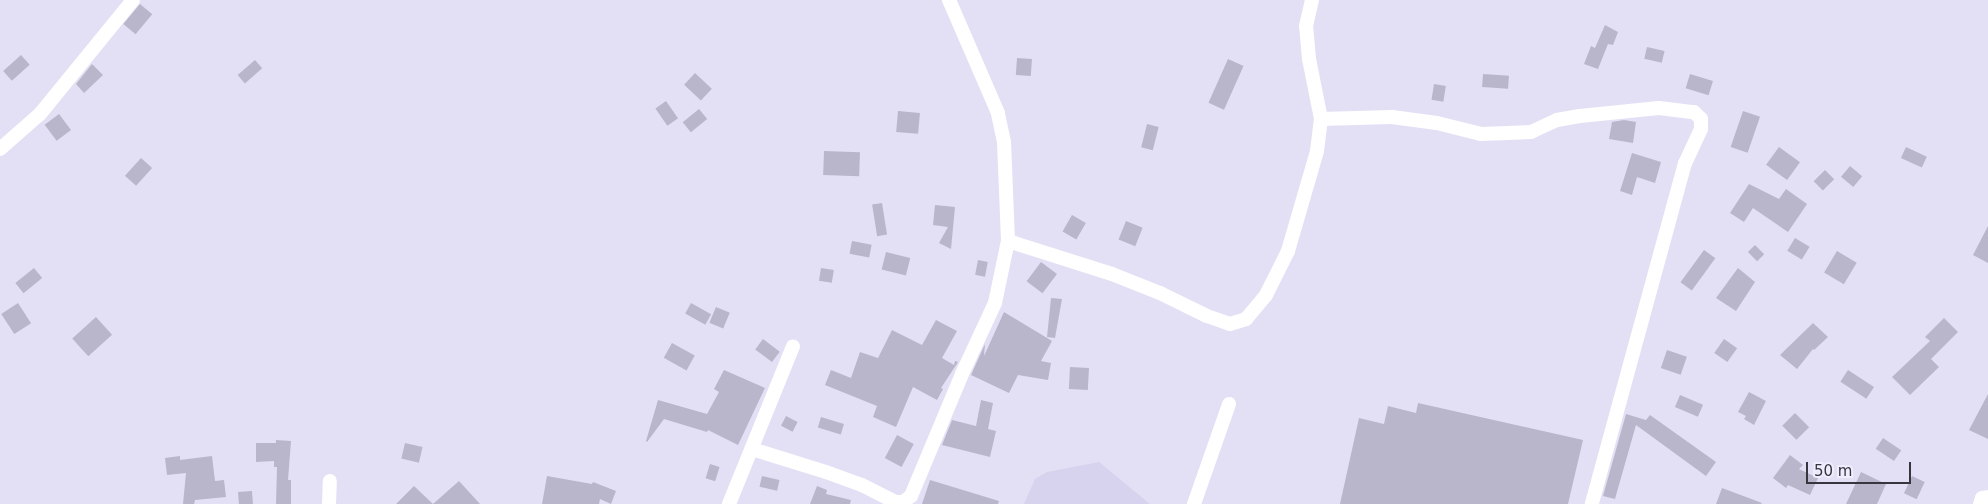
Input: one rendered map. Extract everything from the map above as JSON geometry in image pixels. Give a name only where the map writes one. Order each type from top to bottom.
[{"type":"street","points":[[0,149],[40,114],[133,0]]},
{"type":"street","points":[[752,449],[862,485],[896,502],[903,502],[911,496],[962,374],[995,303],[1008,241],[1004,142],[998,113],[949,0]]},
{"type":"street","points":[[1008,241],[1112,274],[1230,324],[1246,319],[1266,295],[1288,252],[1317,151],[1321,119],[1309,59],[1306,26],[1312,0]]},
{"type":"street","points":[[1321,119],[1392,116],[1438,123],[1481,134],[1531,132],[1557,120],[1572,117],[1659,108],[1694,112],[1700,119],[1701,129],[1685,163],[1592,504]]},
{"type":"street","points":[[729,504],[793,346]]},
{"type":"street","points":[[1194,504],[1229,404]]},
{"type":"street","points":[[329,504],[330,482]]},
{"type":"street","points":[[1980,504],[1982,498],[1988,497]]},
{"type":"shaded area","points":[[1099,462],[1150,504],[1024,504],[1035,479],[1047,472]]},
{"type":"building","points":[[140,4],[152,14],[136,34],[123,24]]},
{"type":"building","points":[[1605,25],[1618,32],[1613,45],[1608,44],[1598,69],[1584,64],[1591,46],[1595,48]]},
{"type":"building","points":[[1647,47],[1665,51],[1662,63],[1644,59]]},
{"type":"building","points":[[21,55],[30,65],[12,81],[3,71]]},
{"type":"building","points":[[1017,58],[1032,59],[1031,76],[1016,75]]},
{"type":"building","points":[[1228,59],[1244,66],[1224,110],[1208,103]]},
{"type":"building","points":[[255,60],[262,68],[245,83],[238,75]]},
{"type":"building","points":[[92,64],[103,75],[84,93],[76,84]]},
{"type":"building","points":[[695,73],[712,89],[701,100],[684,85]]},
{"type":"building","points":[[1483,74],[1509,76],[1508,89],[1482,87]]},
{"type":"building","points":[[1690,74],[1713,81],[1709,95],[1686,88]]},
{"type":"building","points":[[1434,84],[1446,86],[1443,102],[1431,100]]},
{"type":"building","points":[[666,101],[678,118],[667,126],[655,108]]},
{"type":"building","points":[[699,109],[707,119],[691,132],[683,122]]},
{"type":"building","points":[[898,111],[920,113],[918,134],[896,132]]},
{"type":"building","points":[[1743,111],[1760,117],[1748,153],[1731,147]]},
{"type":"building","points":[[59,114],[71,130],[57,141],[45,125]]},
{"type":"building","points":[[1624,120],[1636,122],[1633,143],[1609,139],[1612,122]]},
{"type":"building","points":[[1147,124],[1159,127],[1153,150],[1141,147]]},
{"type":"building","points":[[1779,147],[1800,162],[1787,180],[1766,165]]},
{"type":"building","points":[[1906,147],[1927,157],[1922,168],[1901,158]]},
{"type":"building","points":[[824,151],[860,152],[859,176],[823,175]]},
{"type":"building","points":[[1632,153],[1661,162],[1655,183],[1637,177],[1632,195],[1620,191]]},
{"type":"building","points":[[141,158],[152,168],[136,186],[125,176]]},
{"type":"building","points":[[1850,166],[1862,176],[1853,187],[1841,177]]},
{"type":"building","points":[[1825,170],[1834,179],[1823,191],[1814,181]]},
{"type":"building","points":[[1749,184],[1779,199],[1786,189],[1807,204],[1788,232],[1753,208],[1744,222],[1730,213]]},
{"type":"building","points":[[882,203],[887,235],[877,236],[872,205]]},
{"type":"building","points":[[935,205],[955,207],[951,249],[939,243],[948,227],[933,225]]},
{"type":"building","points":[[1072,215],[1086,223],[1076,239],[1062,231]]},
{"type":"building","points":[[1126,221],[1143,228],[1135,246],[1119,240]]},
{"type":"building","points":[[1988,226],[1988,263],[1973,255]]},
{"type":"building","points":[[1795,238],[1810,247],[1802,260],[1787,251]]},
{"type":"building","points":[[852,241],[872,245],[869,258],[850,254]]},
{"type":"building","points":[[1755,245],[1764,254],[1757,261],[1748,252]]},
{"type":"building","points":[[1704,250],[1715,258],[1692,291],[1680,282]]},
{"type":"building","points":[[1837,251],[1857,263],[1844,284],[1824,272]]},
{"type":"building","points":[[886,252],[910,258],[906,276],[882,269]]},
{"type":"building","points":[[978,260],[988,262],[985,277],[975,275]]},
{"type":"building","points":[[1041,262],[1057,274],[1043,293],[1027,281]]},
{"type":"building","points":[[34,268],[42,278],[24,293],[15,283]]},
{"type":"building","points":[[821,268],[834,270],[832,283],[819,281]]},
{"type":"building","points":[[1738,268],[1755,282],[1736,311],[1716,298]]},
{"type":"building","points":[[1051,298],[1062,299],[1055,338],[1047,337]]},
{"type":"building","points":[[18,303],[31,323],[14,334],[1,314]]},
{"type":"building","points":[[691,303],[711,314],[705,325],[685,313]]},
{"type":"building","points":[[716,307],[730,313],[723,329],[709,323]]},
{"type":"building","points":[[1004,312],[1052,341],[1041,361],[1051,363],[1048,380],[1018,375],[1009,393],[971,375],[985,344],[984,356]]},
{"type":"building","points":[[96,317],[112,335],[88,356],[72,338]]},
{"type":"building","points":[[1944,318],[1958,332],[1931,359],[1939,367],[1910,395],[1892,377],[1930,341],[1925,337]]},
{"type":"building","points":[[936,320],[957,331],[942,358],[954,365],[955,361],[958,362],[941,388],[943,389],[937,400],[913,387],[896,427],[873,417],[877,406],[825,385],[831,370],[851,378],[860,352],[878,358],[892,330],[922,345]]},
{"type":"building","points":[[1813,323],[1828,337],[1813,349],[1797,369],[1780,355]]},
{"type":"building","points":[[763,339],[780,352],[772,362],[755,349]]},
{"type":"building","points":[[1724,339],[1737,348],[1727,362],[1714,353]]},
{"type":"building","points":[[672,343],[695,356],[686,370],[664,358]]},
{"type":"building","points":[[1667,350],[1687,357],[1681,375],[1661,368]]},
{"type":"building","points":[[1070,367],[1089,368],[1088,390],[1069,389]]},
{"type":"building","points":[[724,370],[765,388],[738,445],[708,430],[707,432],[664,419],[646,441],[658,400],[707,414],[719,392],[714,389]]},
{"type":"building","points":[[1848,370],[1874,387],[1866,399],[1840,382]]},
{"type":"building","points":[[1749,392],[1766,401],[1754,425],[1744,419],[1746,416],[1738,412]]},
{"type":"building","points":[[1988,394],[1988,439],[1969,430]]},
{"type":"building","points":[[1680,395],[1703,405],[1698,417],[1675,407]]},
{"type":"building","points":[[981,400],[993,403],[988,429],[996,431],[990,457],[942,445],[952,420],[976,426]]},
{"type":"building","points":[[1418,403],[1583,440],[1568,504],[1340,504],[1359,418],[1384,424],[1388,406],[1416,413]]},
{"type":"building","points":[[1795,413],[1809,427],[1796,440],[1782,426]]},
{"type":"building","points":[[1626,414],[1646,420],[1650,415],[1716,462],[1706,476],[1636,425],[1615,499],[1603,496]]},
{"type":"building","points":[[786,416],[798,422],[793,432],[781,426]]},
{"type":"building","points":[[821,417],[844,424],[841,435],[818,428]]},
{"type":"building","points":[[897,435],[914,444],[902,467],[885,458]]},
{"type":"building","points":[[1883,438],[1901,450],[1894,461],[1876,449]]},
{"type":"building","points":[[276,440],[291,441],[288,480],[291,480],[291,504],[276,504],[277,467],[274,467],[274,461],[256,462],[256,443],[276,443]]},
{"type":"building","points":[[405,443],[423,447],[419,463],[401,459]]},
{"type":"building","points":[[1790,455],[1803,465],[1799,469],[1818,478],[1810,495],[1788,485],[1786,488],[1773,478]]},
{"type":"building","points":[[180,456],[180,460],[212,456],[215,481],[224,480],[226,497],[195,500],[194,504],[183,504],[186,473],[167,475],[165,458]]},
{"type":"building","points":[[710,464],[720,467],[715,481],[706,478]]},
{"type":"building","points":[[1861,472],[1886,484],[1877,504],[1846,504]]},
{"type":"building","points":[[547,476],[592,484],[593,482],[616,491],[611,504],[600,499],[599,504],[542,504]]},
{"type":"building","points":[[762,476],[780,480],[777,491],[760,487]]},
{"type":"building","points":[[1912,476],[1925,482],[1917,499],[1904,493]]},
{"type":"building","points":[[930,480],[999,501],[998,504],[922,504]]},
{"type":"building","points":[[459,481],[480,504],[433,504]]},
{"type":"building","points":[[414,486],[433,504],[396,504]]},
{"type":"building","points":[[817,486],[827,490],[826,494],[851,500],[850,504],[810,504]]},
{"type":"building","points":[[1722,488],[1762,503],[1716,504]]},
{"type":"building","points":[[252,491],[253,504],[239,504],[238,492]]}]
